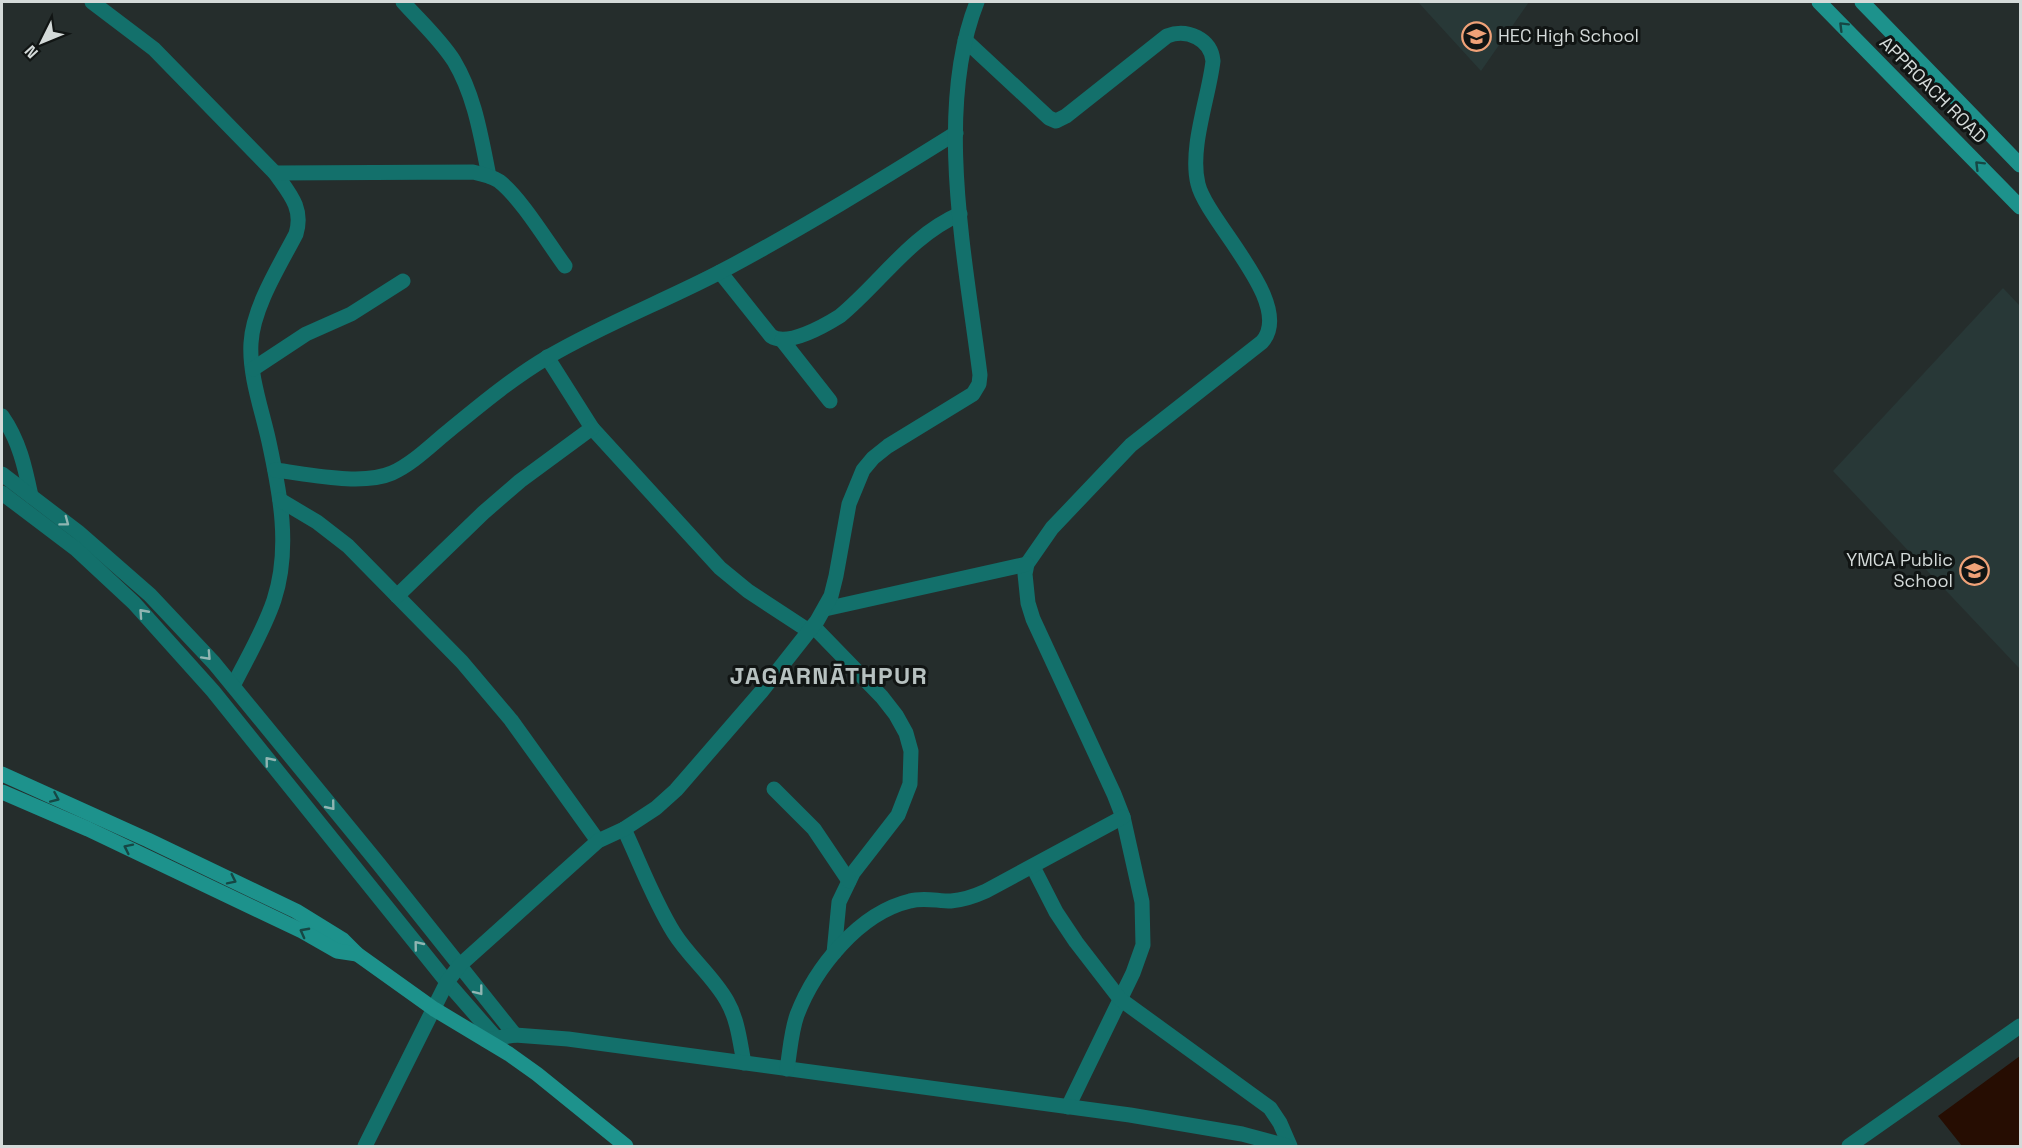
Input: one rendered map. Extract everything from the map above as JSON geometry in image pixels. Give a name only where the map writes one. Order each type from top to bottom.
[{"type":"main road","name":"APPROACH ROAD","points":[[1819,2],[2020,207]]},
{"type":"main road","name":"APPROACH ROAD","points":[[1862,2],[2020,165]]},
{"type":"main road","points":[[2,774],[296,911],[343,940],[357,954],[434,1009],[491,1039],[626,1146]]},
{"type":"main road","points":[[2,792],[99,834],[302,931],[337,951],[357,954]]},
{"type":"street","points":[[92,2],[154,49],[274,173],[299,214],[299,223],[255,322],[251,341],[253,369],[280,500],[282,555],[274,600],[233,686]]},
{"type":"street","points":[[403,2],[455,63],[478,118],[489,176]]},
{"type":"street","points":[[365,1146],[447,982],[460,965],[598,841],[624,829],[656,808],[676,790],[761,692],[825,609],[836,576],[849,504],[863,470],[873,458],[903,436],[965,400],[979,384],[980,375],[960,213],[956,103],[961,59],[976,2]]},
{"type":"street","points":[[965,40],[1049,118],[1056,121],[1066,116],[1167,36],[1187,33],[1204,42],[1212,54],[1213,61],[1196,155],[1198,183],[1202,196],[1211,211],[1256,277],[1269,316],[1269,332],[1262,342],[1131,446],[1052,528],[1027,564],[1026,588],[1033,619],[1114,794],[1122,817],[1142,902],[1144,928],[1139,959],[1068,1107]]},
{"type":"street","points":[[275,470],[360,479],[376,478],[391,473],[421,454],[509,381],[547,357],[589,334],[720,272],[834,210],[957,132]]},
{"type":"street","points":[[274,173],[473,172],[489,176],[499,182],[519,202],[565,266]]},
{"type":"street","points":[[782,340],[813,330],[840,316],[927,232],[960,213]]},
{"type":"street","points":[[720,272],[771,336],[782,340],[830,401]]},
{"type":"street","points":[[253,369],[306,334],[351,314],[403,281]]},
{"type":"street","points":[[547,357],[592,428],[720,567],[748,591],[811,629],[889,706],[906,733],[911,752],[910,784],[898,815],[849,881],[839,902],[834,953]]},
{"type":"street","points":[[2,416],[17,442],[31,496]]},
{"type":"street","points":[[397,596],[483,513],[592,428]]},
{"type":"street","points":[[2,474],[78,532],[150,595],[233,686],[460,965],[514,1035]]},
{"type":"street","points":[[2,493],[76,549],[134,603],[213,691],[491,1039],[514,1035],[568,1039],[1068,1107],[1242,1134],[1288,1146]]},
{"type":"street","points":[[280,500],[333,533],[462,662],[489,692],[536,753],[598,841]]},
{"type":"street","points":[[825,609],[1027,564]]},
{"type":"street","points":[[774,789],[814,829],[849,881]]},
{"type":"street","points":[[787,1069],[797,1016],[813,984],[834,953],[861,926],[898,904],[920,899],[962,900],[986,891],[1122,817]]},
{"type":"street","points":[[624,829],[674,932],[729,1003],[744,1063]]},
{"type":"street","points":[[1033,867],[1056,912],[1120,999],[1270,1108],[1280,1123],[1288,1146]]},
{"type":"street","points":[[371,888],[387,875]]},
{"type":"street","points":[[1849,1146],[2020,1026]]},
{"type":"shaded area","name":"HEC High School","points":[[1418,2],[1529,2],[1481,71]]},
{"type":"shaded area","name":"YMCA Public School","points":[[2003,288],[2020,306],[2020,669],[1833,471]]},
{"type":"shaded area","points":[[2020,1056],[2020,1146],[1962,1146],[1938,1116]]},
{"type":"place","name":"HEC High School","points":[[1477,36]]},
{"type":"place","name":"YMCA Public School","points":[[1974,570]]},
{"type":"district","name":"JAGARNĀTHPUR","points":[[829,676]]}]
